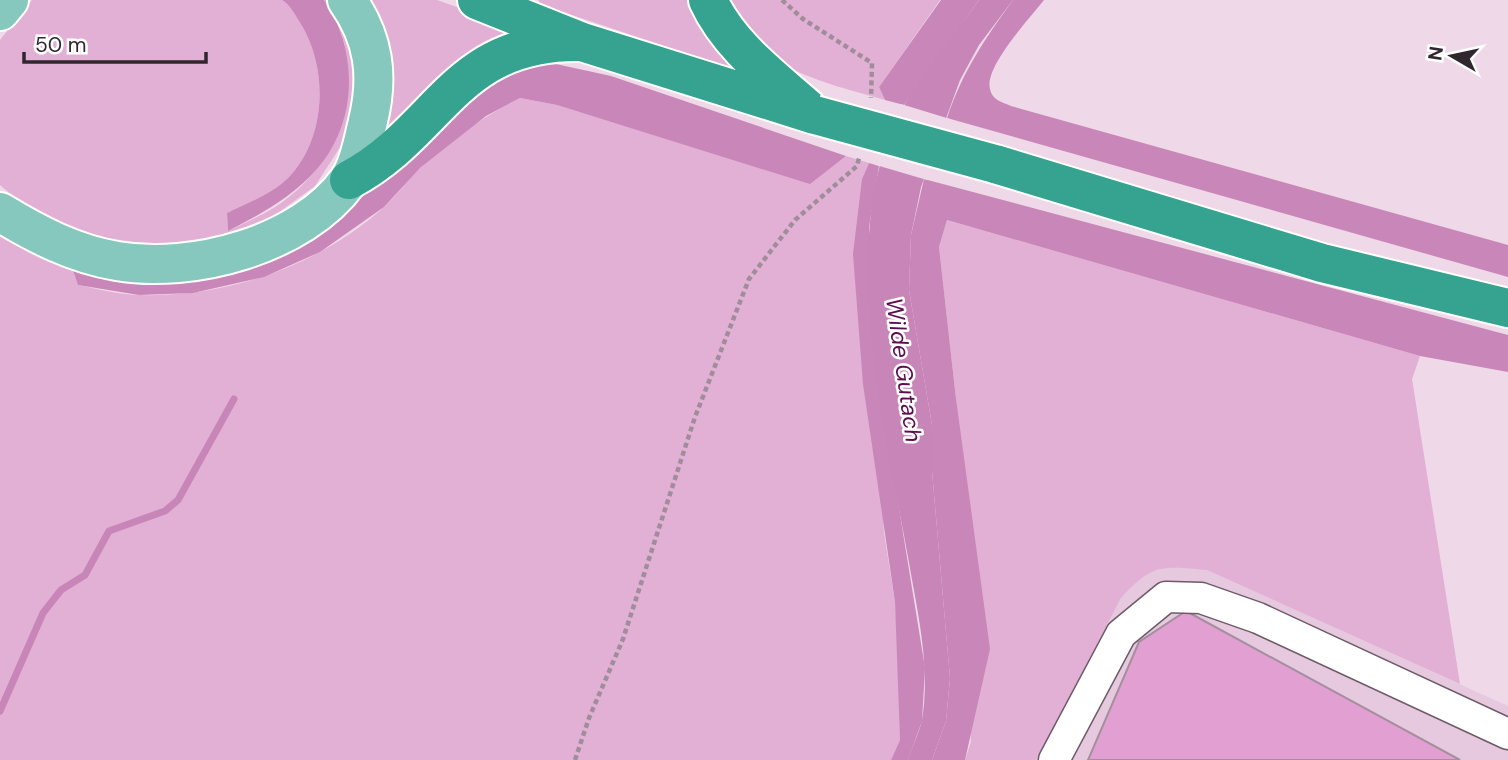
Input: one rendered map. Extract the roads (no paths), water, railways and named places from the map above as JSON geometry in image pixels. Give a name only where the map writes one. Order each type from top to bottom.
[{"type":"highway","points":[[477,0],[582,41],[815,115],[995,164],[1322,263],[1508,308]]},
{"type":"highway","points":[[708,0],[715,16],[741,49],[815,115]]},
{"type":"highway","points":[[349,180],[376,166],[477,68],[529,47],[582,41]]},
{"type":"main road","points":[[0,11],[9,0]]},
{"type":"main road","points":[[0,212],[31,231],[79,252],[117,261],[187,263],[253,247],[286,232],[322,208],[349,180],[367,124],[374,72],[372,48],[360,18],[347,0]]},
{"type":"lane","points":[[1054,760],[1121,634],[1166,597],[1201,598],[1258,618],[1508,734]]},
{"type":"water","name":"Wilde Gutach","points":[[979,0],[1013,0],[979,45],[960,80],[921,187],[911,235],[909,290],[932,425],[932,471],[950,678],[946,721],[932,760],[908,760],[922,720],[924,659],[919,618],[887,448],[870,327],[868,266],[872,208],[883,153],[905,104]]},
{"type":"waterway","points":[[0,711],[43,613],[61,590],[85,575],[109,531],[165,511],[178,500],[234,399]]}]
